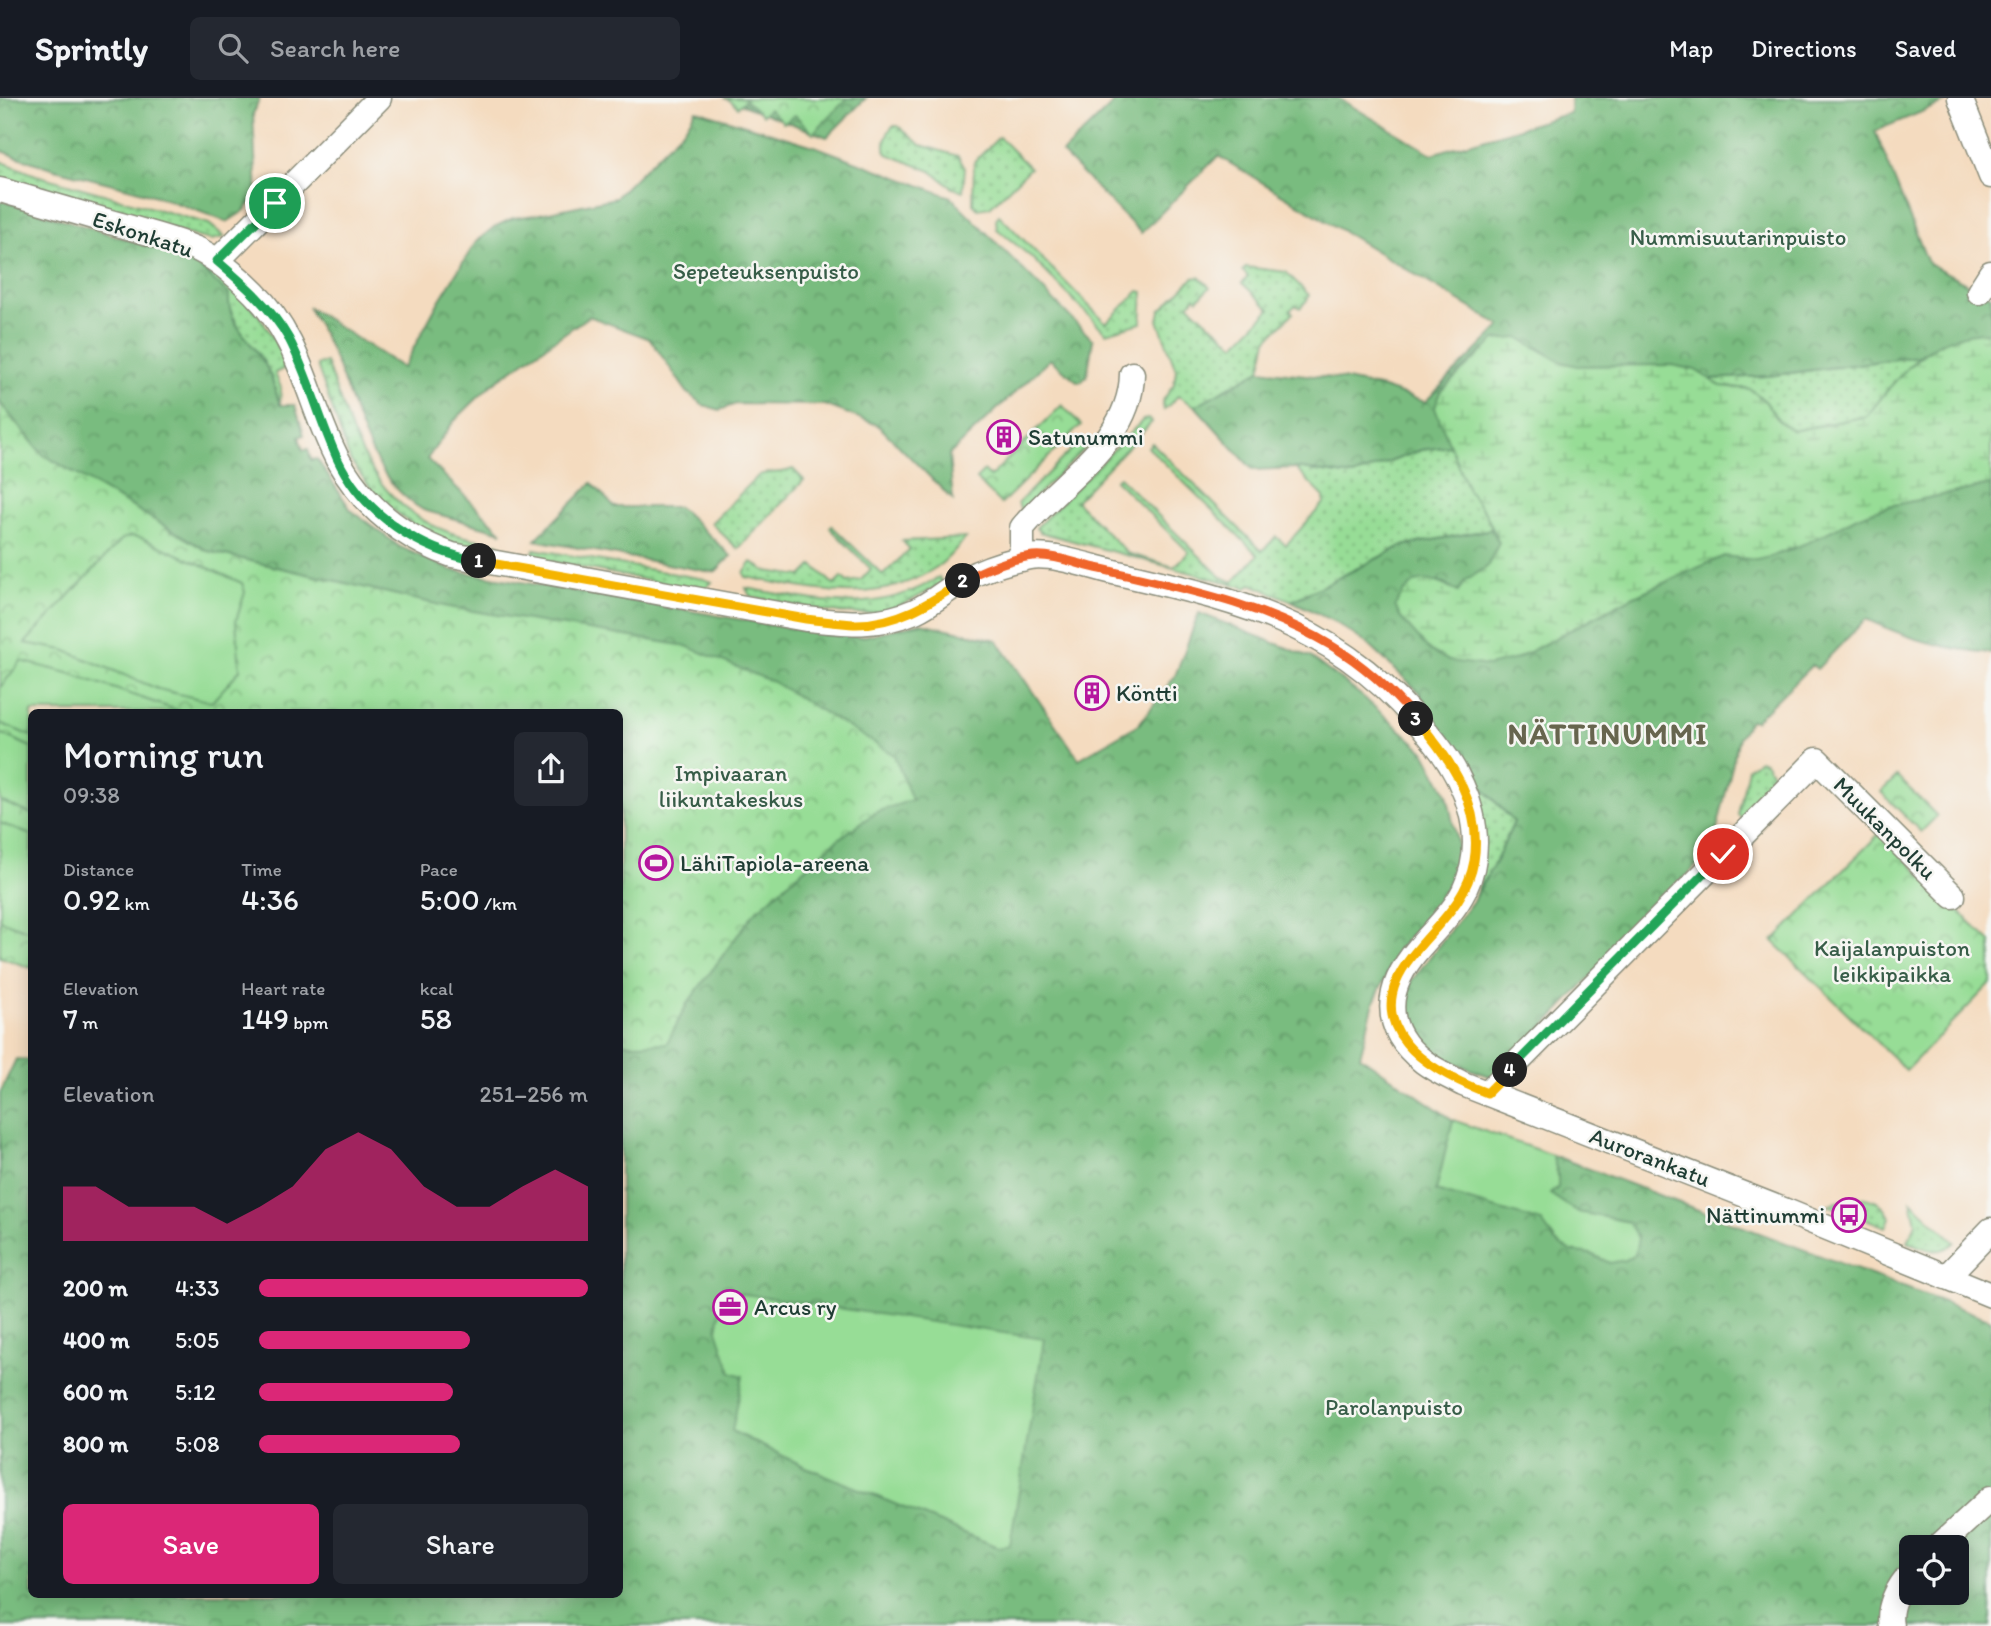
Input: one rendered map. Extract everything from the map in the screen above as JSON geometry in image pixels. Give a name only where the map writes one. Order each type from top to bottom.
[{"type":"street","points":[[217,261],[379,98]]},
{"type":"street","points":[[1960,98],[1991,176]]},
{"type":"street","name":"Eskonkatu","points":[[0,190],[183,244],[217,261],[253,292],[280,324],[302,367],[339,461],[351,480],[388,521],[433,548],[474,560],[806,619],[856,624],[873,623],[915,611],[975,573],[1035,556],[1194,591],[1281,620],[1334,647],[1361,666],[1399,700],[1437,744],[1461,782],[1470,804],[1475,840],[1474,860],[1463,894],[1445,920],[1405,966],[1396,981],[1392,998],[1394,1021],[1399,1036],[1427,1065]]},
{"type":"street","points":[[1022,559],[1022,528],[1096,453],[1112,432],[1123,416],[1132,394],[1132,374]]},
{"type":"street","name":"Muukanpolku","points":[[1487,1093],[1817,760],[1954,896]]},
{"type":"street","name":"Aurorankatu","points":[[1427,1065],[1463,1084],[1991,1295]]},
{"type":"street","points":[[1946,1277],[1991,1230]]},
{"type":"street","points":[[1951,1535],[1991,1498]]},
{"type":"street","points":[[1891,1626],[1891,1609],[1899,1589]]},
{"type":"green space","points":[[0,98],[260,98],[253,114],[257,196],[244,211],[227,222],[156,196],[58,170],[0,150]]},
{"type":"green space","points":[[724,98],[866,98],[827,137]]},
{"type":"green space","points":[[727,98],[848,98],[813,133],[795,115],[784,123],[769,109],[762,115],[745,100],[738,107]]},
{"type":"green space","name":"Nummisuutarinpuisto","points":[[1119,98],[1338,98],[1432,154],[1570,113],[1571,98],[1950,98],[1951,100],[1875,131],[1928,263],[1991,296],[1991,332],[1940,343],[1919,356],[1768,376],[1709,379],[1695,370],[1671,365],[1577,366],[1562,363],[1537,347],[1484,349],[1440,392],[1435,408],[1451,446],[1421,450],[1353,476],[1295,468],[1253,470],[1195,406],[1260,370],[1342,379],[1383,388],[1425,402],[1501,326],[1218,156],[1141,233],[1062,153]]},
{"type":"green space","name":"Sepeteuksenpuisto","points":[[696,110],[817,147],[951,197],[1093,340],[1087,376],[1078,382],[1050,359],[949,455],[953,500],[878,425],[825,405],[736,404],[720,410],[703,405],[687,392],[650,339],[589,316],[492,384],[454,421],[427,459],[502,532],[423,510],[404,496],[377,462],[329,347],[308,307],[403,368],[439,301],[476,242],[494,227],[513,218],[615,198],[685,128]]},
{"type":"green space","points":[[893,126],[898,126],[921,145],[958,156],[965,168],[963,191],[953,188],[931,171],[887,154],[886,139]]},
{"type":"green space","points":[[999,137],[1030,168],[990,207],[978,209],[973,204],[974,162]]},
{"type":"green space","points":[[0,161],[36,175],[209,224],[225,237],[211,240],[198,237],[0,178]]},
{"type":"green space","name":"Parolanpuisto","points":[[0,200],[180,256],[201,269],[229,294],[232,315],[267,368],[280,405],[295,405],[304,435],[299,437],[303,450],[308,449],[311,460],[317,459],[351,510],[400,547],[451,570],[825,634],[861,637],[921,623],[997,640],[1079,759],[1139,724],[1175,676],[1199,613],[1310,657],[1362,696],[1424,751],[1447,794],[1460,856],[1444,898],[1399,948],[1374,1002],[1360,1056],[1453,1120],[1436,1191],[1543,1222],[1556,1242],[1571,1251],[1591,1254],[1610,1263],[1629,1222],[1577,1212],[1550,1194],[1558,1187],[1558,1175],[1552,1155],[1991,1320],[1991,1626],[0,1626],[0,1093],[16,1059],[28,1060],[28,1598],[623,1598],[623,1043],[667,1042],[687,1004],[754,913],[837,840],[876,812],[912,799],[686,646],[448,607],[208,551],[42,454],[0,403]],"holes":[[[743,1376],[998,1547],[804,1466],[733,1432]]]},
{"type":"green space","points":[[999,215],[1106,323],[1139,291],[1143,292],[1141,323],[1106,333],[1031,257],[997,229],[996,219]]},
{"type":"green space","points":[[1246,267],[1286,272],[1309,295],[1308,299],[1300,308],[1296,305],[1290,310],[1293,313],[1267,340],[1260,370],[1195,406],[1178,396],[1164,410],[1162,402],[1174,384],[1176,370],[1158,320],[1160,311],[1193,278],[1199,277],[1210,287],[1189,304],[1235,345],[1270,309],[1242,283],[1248,277],[1243,271]]},
{"type":"green space","points":[[201,269],[217,276],[243,297],[273,337],[289,366],[275,373],[281,388],[280,405],[264,364],[239,328],[221,290]]},
{"type":"green space","points":[[1991,332],[1991,485],[1888,506],[1857,517],[1809,542],[1770,557],[1757,560],[1724,556],[1632,597],[1516,659],[1488,666],[1449,661],[1429,650],[1400,617],[1395,606],[1408,588],[1415,583],[1430,581],[1458,592],[1465,581],[1487,567],[1499,543],[1486,514],[1468,490],[1435,408],[1440,392],[1495,340],[1519,338],[1562,362],[1577,366],[1671,365],[1695,370],[1721,386],[1750,389],[1765,401],[1779,421],[1793,431],[1867,416],[1905,370],[1934,347],[1970,334]]},
{"type":"green space","points":[[1919,356],[1867,416],[1792,431],[1779,421],[1765,401],[1750,389],[1721,386],[1709,379],[1768,376]]},
{"type":"green space","points":[[326,362],[355,438],[381,483],[398,502],[420,518],[446,531],[499,544],[497,548],[487,552],[429,537],[379,499],[350,460],[317,365]]},
{"type":"green space","name":"Impivaaran liikuntakeskus","points":[[0,403],[42,454],[207,551],[448,607],[686,646],[773,682],[894,755],[912,800],[876,812],[837,840],[754,913],[687,1004],[667,1043],[631,1044],[623,1043],[623,709],[28,709],[28,967],[0,957]]},
{"type":"green space","points":[[1062,405],[1081,425],[1001,504],[976,479],[984,471],[990,477]]},
{"type":"green space","points":[[1143,420],[1152,422],[1076,501],[1127,553],[1174,567],[1189,552],[1115,480],[1119,477],[1220,576],[1233,582],[1258,555],[1148,447],[1152,443],[1262,551],[1276,537],[1286,545],[1324,503],[1324,497],[1295,468],[1353,476],[1421,450],[1451,446],[1468,490],[1486,514],[1492,529],[1402,546],[1292,601],[1251,584],[1247,588],[1040,532],[1036,528]]},
{"type":"green space","points":[[1081,440],[1088,440],[1086,447],[1021,511],[1018,503]]},
{"type":"green space","points":[[793,469],[804,480],[738,549],[711,523],[759,475]]},
{"type":"green space","points":[[592,483],[614,507],[677,507],[731,556],[716,571],[711,572],[535,540]]},
{"type":"green space","points":[[1991,485],[1991,653],[1927,642],[1866,619],[1817,669],[1812,665],[1755,721],[1750,720],[1739,737],[1714,842],[1708,853],[1495,1078],[1444,1060],[1425,1045],[1407,1016],[1409,984],[1473,901],[1514,822],[1459,762],[1419,692],[1369,645],[1335,622],[1292,601],[1402,546],[1492,529],[1499,543],[1487,567],[1465,581],[1458,592],[1439,581],[1400,617],[1430,650],[1449,661],[1516,659],[1632,597],[1724,556],[1757,560],[1788,551],[1857,517],[1888,506]]},
{"type":"green space","points":[[832,526],[883,575],[910,549],[902,541],[966,538],[941,564],[894,587],[846,592],[797,587],[746,577],[744,573],[752,562],[766,571],[802,576],[813,565],[834,585],[842,577],[847,582],[861,580],[871,569],[830,528]]},
{"type":"green space","points":[[131,536],[142,538],[242,583],[245,592],[236,621],[240,670],[212,702],[158,689],[64,650],[25,643],[122,539]]},
{"type":"green space","points":[[534,549],[712,582],[706,588],[698,590],[538,559],[533,553]]},
{"type":"green space","points":[[939,577],[942,583],[911,600],[887,610],[863,614],[814,609],[750,596],[746,588],[821,601],[868,602],[915,590]]},
{"type":"green space","points":[[21,661],[72,674],[173,709],[28,709],[28,735],[0,723],[0,688]]},
{"type":"green space","points":[[0,733],[28,746],[28,813],[0,801]]},
{"type":"green space","points":[[1759,760],[1765,762],[1774,776],[1769,795],[1742,819],[1738,815],[1748,768]]},
{"type":"green space","points":[[1459,762],[1514,822],[1473,901],[1481,880]]},
{"type":"green space","points":[[1897,776],[1937,816],[1921,832],[1881,792]]},
{"type":"green space","points":[[0,823],[28,834],[28,930],[0,920]]},
{"type":"green space","name":"Kaijalanpuiston leikkipaikka","points":[[1879,834],[1991,942],[1991,983],[1906,1070],[1773,941]]},
{"type":"green space","points":[[1453,1120],[1552,1155],[1558,1175],[1558,1187],[1550,1194],[1577,1212],[1629,1222],[1638,1238],[1635,1254],[1625,1260],[1610,1263],[1591,1254],[1571,1251],[1556,1242],[1542,1222],[1436,1191]]},
{"type":"green space","points":[[1857,1196],[1873,1200],[1885,1208],[1890,1218],[1886,1227],[1858,1216],[1859,1211],[1847,1206],[1844,1211],[1827,1205]]},
{"type":"green space","points":[[1911,1201],[1955,1242],[1938,1250],[1908,1242],[1916,1223]]},
{"type":"green space","points":[[724,1291],[1044,1339],[1010,1545],[998,1547],[804,1466],[732,1431],[743,1376],[731,1372],[717,1330]]},
{"type":"place","name":"Satunummi","points":[[1004,437]]},
{"type":"place","name":"Köntti","points":[[1092,693]]},
{"type":"place","name":"LähiTapiola-areena","points":[[656,863]]},
{"type":"place","name":"Nättinummi","points":[[1849,1215]]},
{"type":"place","name":"Arcus ry","points":[[730,1307]]},
{"type":"district","name":"NÄTTINUMMI","points":[[1608,734]]},
{"type":"route","points":[[275,203],[217,261],[253,292],[280,324],[302,367],[339,461],[362,495],[388,521],[433,548],[474,560],[806,619],[856,624],[873,623],[915,611],[975,573],[1035,556],[1238,603],[1267,613],[1312,635],[1361,666],[1399,700],[1437,744],[1461,782],[1470,804],[1475,840],[1470,878],[1463,894],[1445,920],[1405,966],[1396,981],[1392,998],[1394,1021],[1399,1036],[1427,1065],[1463,1084],[1487,1093],[1723,854]]}]
